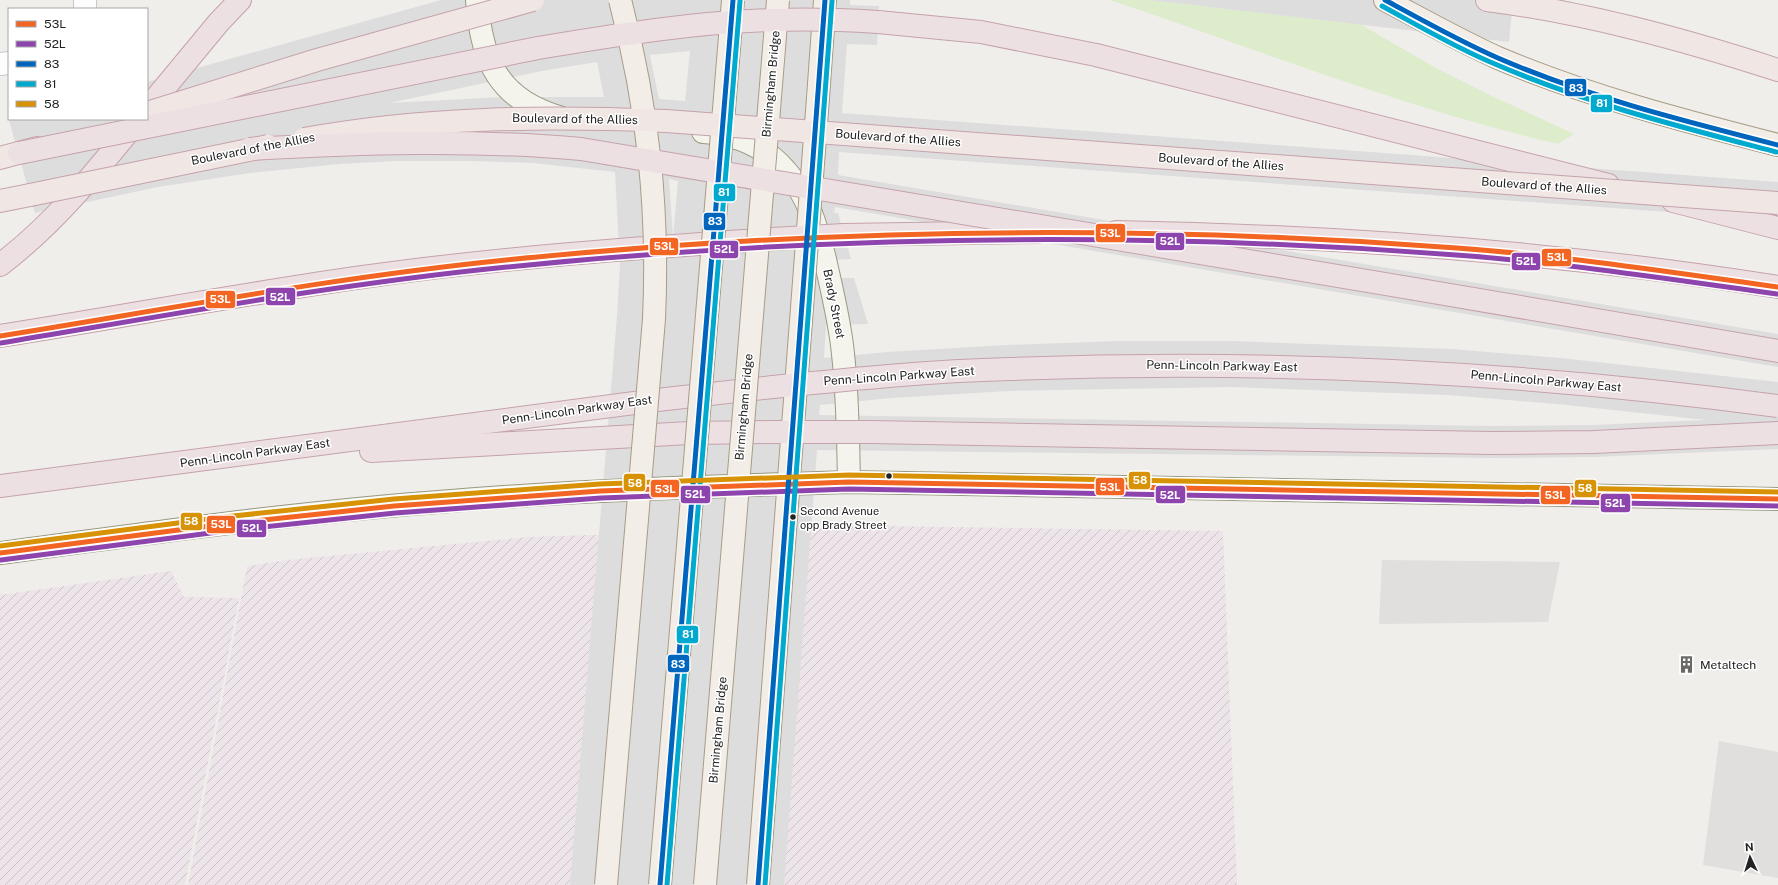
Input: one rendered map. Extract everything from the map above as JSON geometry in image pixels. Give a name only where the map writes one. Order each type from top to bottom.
[{"type":"highway","points":[[148,108],[219,22],[240,0]]},
{"type":"highway","points":[[148,113],[318,60],[532,0]]},
{"type":"highway","points":[[1487,0],[1513,3],[1657,33],[1778,70]]},
{"type":"highway","points":[[9,156],[538,48],[604,37],[722,23],[826,19],[878,22],[981,32],[1096,54],[1778,228]]},
{"type":"highway","name":"Boulevard of the Allies","points":[[0,201],[249,149],[325,135],[446,120],[502,118],[612,118],[1778,203]]},
{"type":"highway","points":[[9,156],[126,120]]},
{"type":"highway","points":[[0,265],[26,245],[75,196],[138,120]]},
{"type":"highway","points":[[249,149],[341,144],[426,143],[536,145],[580,149],[1778,351]]},
{"type":"highway","points":[[0,336],[364,277],[504,261],[648,247],[844,235],[982,232],[1087,232],[1293,238],[1513,254],[1626,266],[1778,286]]},
{"type":"highway","name":"Penn-Lincoln Parkway East","points":[[0,486],[642,402],[889,375],[1008,369],[1239,365],[1442,373],[1668,392],[1778,406]]},
{"type":"highway","points":[[192,462],[613,436],[690,433],[887,432],[1492,443],[1594,442],[1778,433]]},
{"type":"main road","name":"Brady Street","points":[[477,0],[481,39],[488,61],[498,78],[511,93],[528,105],[546,113],[592,124],[711,133],[732,137],[752,144],[770,155],[786,171],[800,190],[811,212],[824,258],[839,325],[847,394],[849,482]]},
{"type":"main road","points":[[606,885],[653,326],[656,265],[655,220],[648,134],[620,0]]},
{"type":"main road","points":[[660,885],[733,0]]},
{"type":"main road","name":"Birmingham Bridge","points":[[705,885],[778,0]]},
{"type":"main road","points":[[758,885],[825,0]]},
{"type":"main road","points":[[1385,0],[1469,44],[1532,71],[1670,116],[1778,145]]},
{"type":"main road","points":[[0,553],[268,518],[450,501],[583,491],[708,486],[849,482],[1778,499]]},
{"type":"shaded area","points":[[887,526],[1223,531],[1237,885],[188,885],[247,566],[287,560],[527,537]]},
{"type":"shaded area","points":[[1382,560],[1560,562],[1548,622],[1379,624]]},
{"type":"shaded area","points":[[171,571],[184,597],[239,598],[185,885],[0,885],[0,595]]},
{"type":"shaded area","points":[[1719,741],[1778,752],[1778,878],[1703,865]]},
{"type":"green space","points":[[1110,0],[1149,0],[1360,24],[1436,68],[1574,134],[1558,144],[1501,130],[1388,96]]},
{"type":"pier","points":[[441,0],[850,0],[850,5],[879,6],[877,45],[847,44],[842,113],[1778,182],[1778,220],[839,152],[838,175],[1778,334],[1778,367],[835,207],[834,213],[838,213],[851,259],[831,260],[830,278],[854,278],[868,324],[826,325],[824,358],[887,352],[1007,345],[1118,341],[1231,341],[1451,349],[1561,358],[1778,382],[1778,449],[1594,457],[1492,458],[817,450],[784,885],[570,885],[617,316],[620,265],[615,172],[533,163],[469,161],[396,161],[340,164],[250,173],[158,187],[35,213],[9,120],[148,120],[148,82]],"holes":[[[690,51],[685,101],[659,99],[650,55]],[[597,62],[604,97],[502,97],[389,103],[542,71]],[[669,179],[678,181],[673,237]],[[1231,387],[1448,395],[1557,404],[1706,420],[1593,425],[1492,426],[819,415],[820,405],[891,398],[1009,391]]]},
{"type":"pier","points":[[1149,0],[1513,0],[1509,42]]},
{"type":"transit line","name":"83","points":[[660,885],[733,0]]},
{"type":"transit line","name":"83","points":[[758,885],[825,0]]},
{"type":"transit line","name":"83","points":[[1385,0],[1469,45],[1566,85],[1636,107],[1778,145]]},
{"type":"transit line","name":"81","points":[[667,885],[740,1]]},
{"type":"transit line","name":"81","points":[[765,885],[832,1]]},
{"type":"transit line","name":"81","points":[[1382,6],[1466,51],[1564,91],[1634,113],[1776,152]]},
{"type":"transit line","name":"53L","points":[[0,336],[316,284],[443,267],[625,249],[743,241],[862,236],[981,233],[1100,233],[1219,235],[1338,240],[1538,255],[1778,287]]},
{"type":"transit line","name":"52L","points":[[1,343],[316,291],[443,274],[626,256],[744,248],[863,243],[982,240],[1100,240],[1219,242],[1337,247],[1537,262],[1777,294]]},
{"type":"transit line","name":"58","points":[[0,546],[224,517],[394,499],[600,484],[849,475],[1778,492]]},
{"type":"transit line","name":"53L","points":[[0,553],[225,524],[394,506],[600,491],[849,482],[1778,499]]},
{"type":"transit line","name":"52L","points":[[1,560],[226,531],[395,513],[601,498],[849,489],[1778,506]]},
{"type":"place","name":"Second Avenue opp Brady Street","points":[[793,517]]},
{"type":"place","name":"Metaltech","points":[[1687,665]]}]
